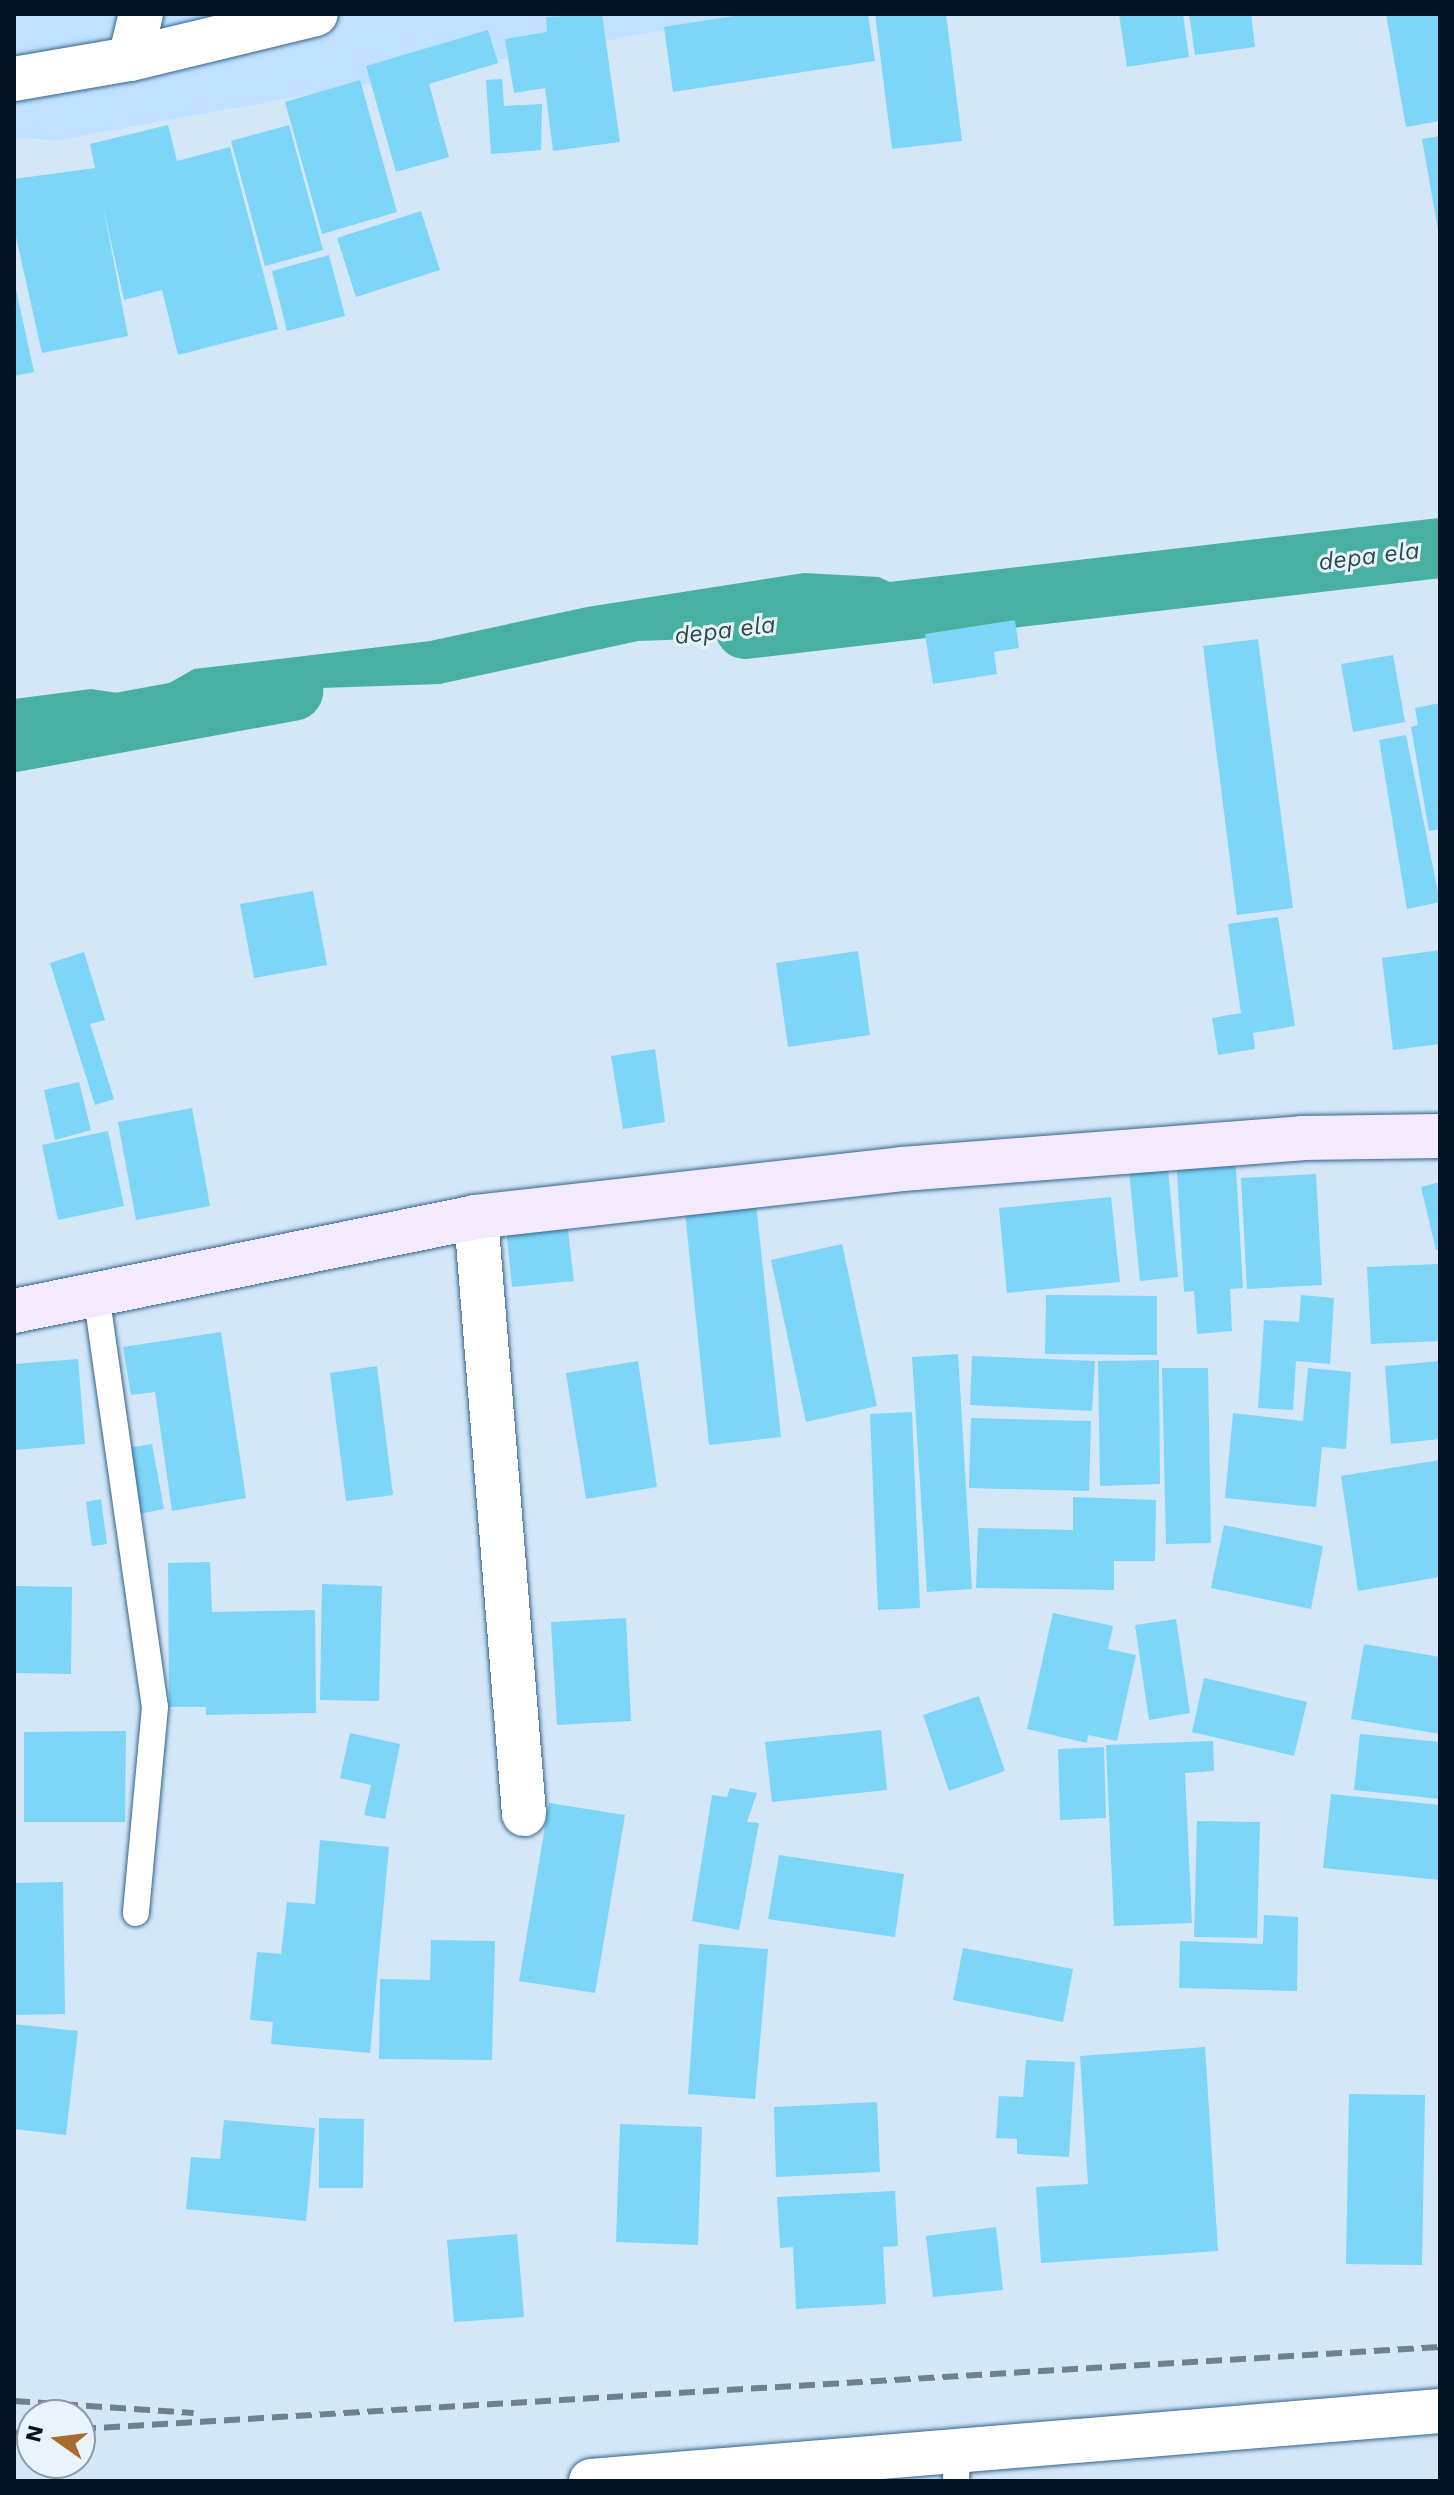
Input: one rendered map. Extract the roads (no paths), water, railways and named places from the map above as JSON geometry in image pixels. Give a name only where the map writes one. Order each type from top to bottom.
[{"type":"street","points":[[130,59],[141,14]]},
{"type":"street","points":[[14,79],[130,59],[316,14]]},
{"type":"street","points":[[14,1311],[476,1217],[902,1169],[1302,1138],[1440,1136]]},
{"type":"street","points":[[476,1217],[524,1814]]},
{"type":"street","points":[[591,2481],[957,2466],[1440,2411]]},
{"type":"lane","points":[[96,1293],[155,1707],[136,1913]]},
{"type":"water","points":[[804,573],[879,577],[911,592],[862,613],[746,637],[638,641],[440,684],[321,688],[263,703],[211,703],[170,709],[134,725],[14,727],[14,699],[91,689],[131,695],[157,690],[194,669],[430,641],[587,607]]},
{"type":"waterway","name":"depa ela","points":[[745,629],[1440,548]]},
{"type":"waterway","name":"depa ela","points":[[14,742],[293,691]]},
{"type":"railway","points":[[96,2428],[1440,2347]]},
{"type":"railway","points":[[14,2401],[194,2413]]}]
